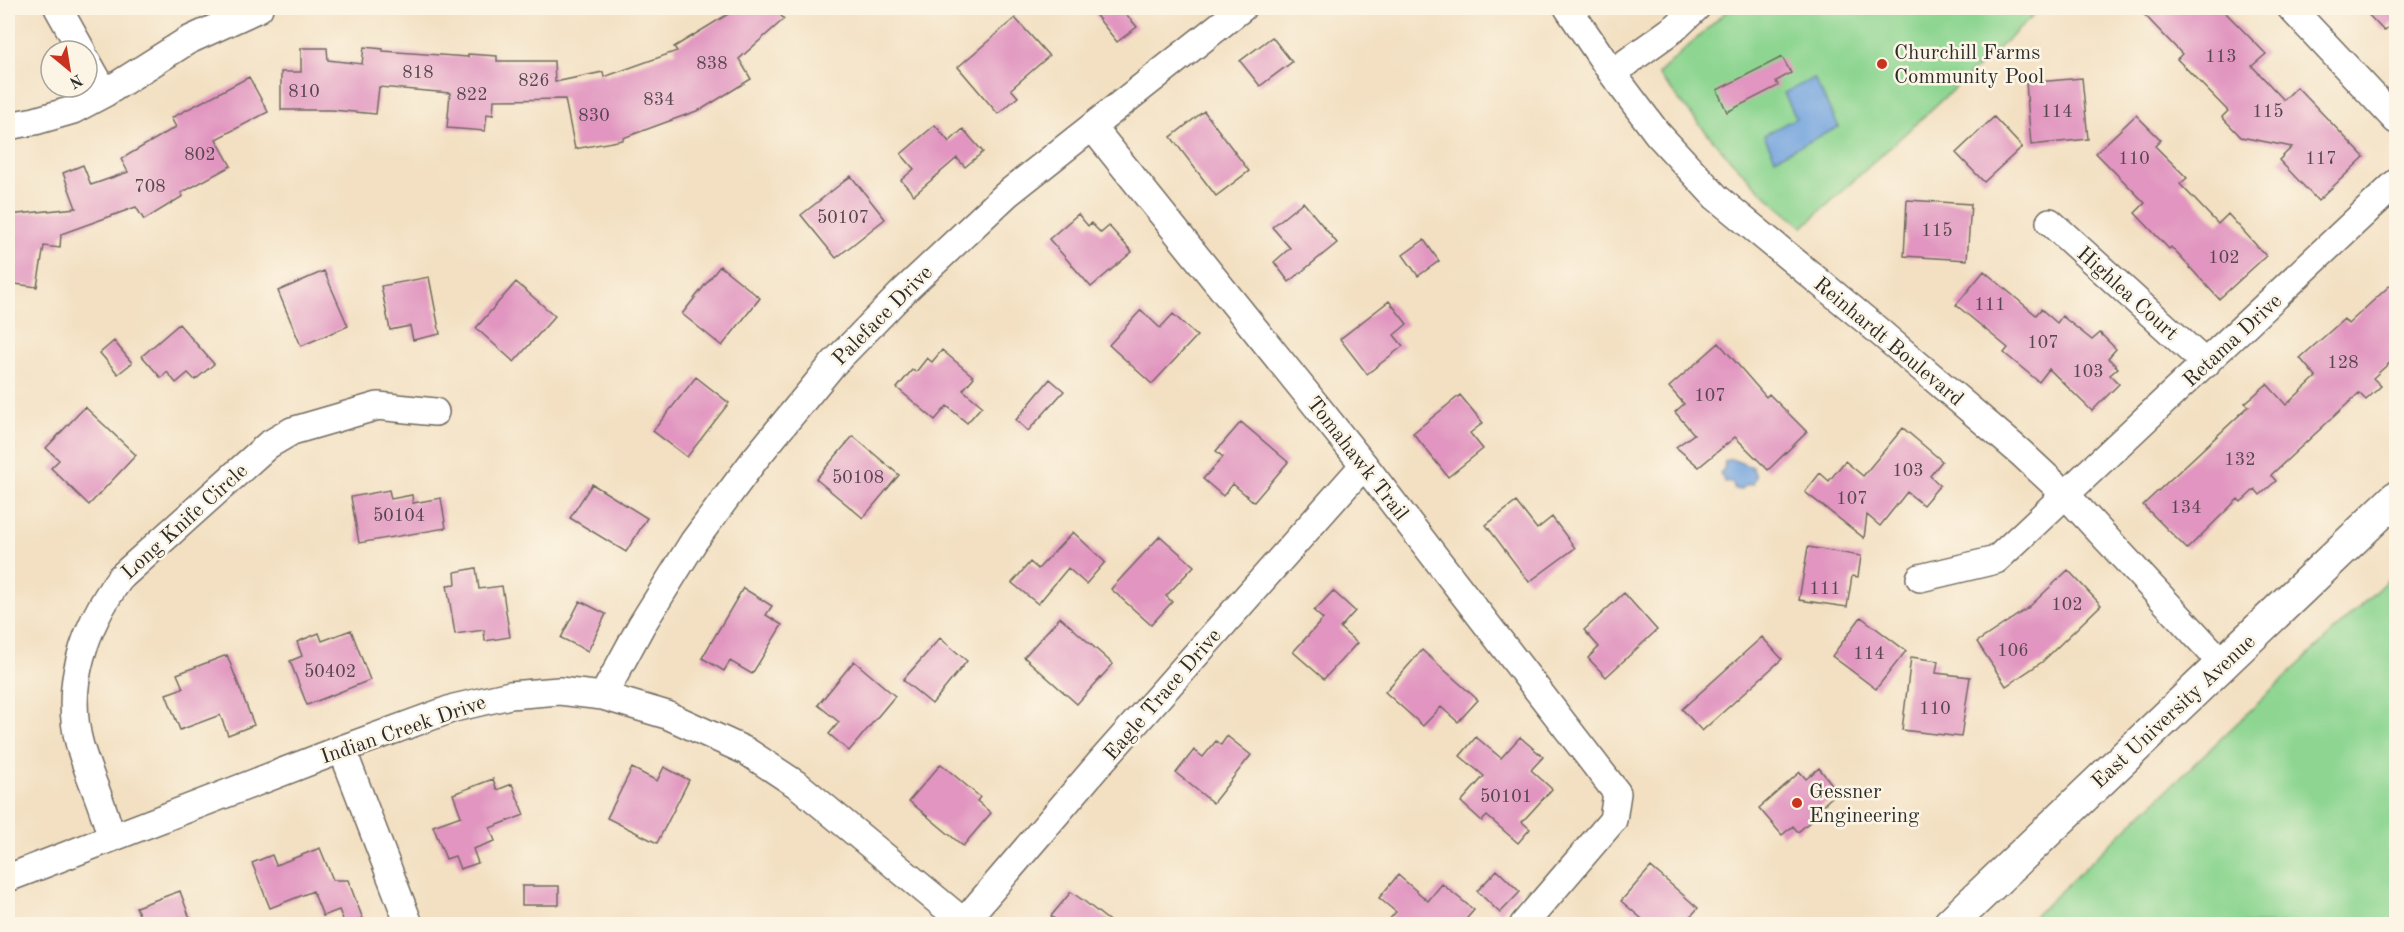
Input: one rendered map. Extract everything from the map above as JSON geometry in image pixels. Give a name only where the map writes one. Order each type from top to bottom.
[{"type":"main road","name":"East University Avenue","points":[[1950,924],[2397,498]]},
{"type":"street","points":[[58,8],[75,39]]},
{"type":"street","points":[[8,126],[73,110],[105,93],[187,41],[259,8]]},
{"type":"street","name":"Paleface Drive","points":[[603,696],[641,626],[694,541],[755,459],[833,364],[904,291],[1007,194],[1242,8]]},
{"type":"street","name":"Reinhardt Boulevard","points":[[1568,8],[1612,73],[1657,133],[1716,197],[2021,453],[2066,495],[2223,664]]},
{"type":"street","points":[[1612,73],[1676,27],[1696,8]]},
{"type":"street","points":[[2291,8],[2397,120]]},
{"type":"street","points":[[99,82],[105,93]]},
{"type":"street","name":"Tomahawk Trail","points":[[1092,128],[1364,465],[1617,793],[1613,820],[1524,924]]},
{"type":"street","name":"Retama Drive","points":[[1920,578],[1996,560],[2397,183]]},
{"type":"street","name":"Highlea Court","points":[[2050,222],[2206,364]]},
{"type":"street","name":"Long Knife Circle","points":[[111,837],[81,747],[75,718],[75,688],[76,674],[89,631],[102,603],[120,578],[268,445],[292,432],[378,406],[435,412]]},
{"type":"street","name":"Eagle Trace Drive","points":[[964,924],[1099,764],[1364,465]]},
{"type":"street","name":"Indian Creek Drive","points":[[8,878],[454,708],[510,695],[559,692],[603,696],[667,715],[746,751],[782,773],[964,924]]},
{"type":"street","points":[[342,749],[409,924]]},
{"type":"green space","points":[[1730,8],[2042,8],[1803,227],[1744,174],[1658,74]]},
{"type":"green space","points":[[2396,572],[2396,924],[2026,924]]},
{"type":"water","points":[[1814,78],[1839,127],[1775,158],[1764,135],[1796,118],[1784,93]]},
{"type":"water","points":[[1731,459],[1752,467],[1756,476],[1753,484],[1746,485],[1741,490],[1735,489],[1732,483],[1725,482],[1720,473],[1724,469],[1725,461]]},
{"type":"building","points":[[738,8],[774,8],[784,19],[739,59],[751,79],[702,109],[623,138],[623,140],[575,149],[565,99],[494,100],[493,115],[487,114],[485,131],[447,128],[450,93],[379,87],[376,114],[332,110],[281,110],[281,72],[301,72],[301,48],[327,48],[328,60],[362,64],[364,47],[383,49],[383,51],[468,57],[468,54],[497,56],[497,61],[554,61],[555,82],[603,72],[604,77],[677,51],[674,47]]},
{"type":"building","points":[[1090,8],[1121,8],[1137,27],[1117,42]]},
{"type":"building","points":[[2138,8],[2221,8],[2266,54],[2252,66],[2284,100],[2297,87],[2364,157],[2318,201],[2279,160],[2292,147],[2241,137],[2222,117],[2228,111],[2177,59],[2182,54]]},
{"type":"building","points":[[2362,8],[2397,8],[2397,19],[2384,31]]},
{"type":"building","points":[[1015,18],[1049,56],[1011,89],[1018,97],[998,114],[958,67]]},
{"type":"building","points":[[1272,37],[1292,62],[1260,86],[1240,61]]},
{"type":"building","points":[[1782,57],[1791,73],[1776,81],[1778,86],[1727,112],[1717,90]]},
{"type":"building","points":[[249,77],[268,112],[216,139],[231,166],[181,193],[183,196],[144,220],[136,207],[61,234],[60,248],[44,246],[37,287],[8,283],[8,215],[76,208],[63,173],[83,165],[91,185],[128,172],[121,159],[176,127],[171,118]]},
{"type":"building","points":[[2082,78],[2088,139],[2031,145],[2026,83]]},
{"type":"building","points":[[1204,111],[1249,171],[1216,196],[1171,137]]},
{"type":"building","points":[[2136,115],[2161,140],[2155,146],[2187,178],[2180,184],[2218,224],[2228,214],[2266,256],[2219,299],[2171,247],[2169,249],[2135,213],[2145,203],[2096,153]]},
{"type":"building","points":[[1994,117],[2022,147],[1984,182],[1956,153]]},
{"type":"building","points":[[935,125],[949,142],[963,129],[983,152],[965,167],[957,158],[914,195],[901,180],[914,169],[901,154]]},
{"type":"building","points":[[851,176],[885,219],[836,258],[801,215]]},
{"type":"building","points":[[1907,200],[1971,204],[1967,260],[1904,256]]},
{"type":"building","points":[[1303,202],[1337,243],[1289,282],[1274,262],[1290,248],[1272,227]]},
{"type":"building","points":[[1078,214],[1088,226],[1091,223],[1101,233],[1109,226],[1132,252],[1091,287],[1049,239]]},
{"type":"building","points":[[1424,240],[1439,261],[1418,276],[1403,255]]},
{"type":"building","points":[[720,266],[760,298],[722,346],[682,314]]},
{"type":"building","points":[[324,271],[348,326],[301,346],[278,291]]},
{"type":"building","points":[[1984,271],[2036,315],[2041,309],[2057,323],[2062,316],[2092,340],[2100,333],[2116,349],[2108,358],[2118,368],[2110,375],[2119,384],[2092,411],[2049,369],[2039,382],[2004,353],[2008,348],[1956,305]]},
{"type":"building","points":[[429,277],[440,334],[413,340],[410,326],[390,330],[381,286]]},
{"type":"building","points":[[2397,279],[2397,356],[2373,378],[2381,386],[2366,400],[2359,393],[2271,475],[2276,481],[2260,495],[2255,489],[2241,502],[2238,499],[2187,549],[2143,505],[2249,406],[2245,403],[2267,384],[2286,405],[2316,377],[2300,358],[2344,319],[2348,324]]},
{"type":"building","points":[[516,282],[555,316],[514,362],[476,328]]},
{"type":"building","points":[[1389,301],[1407,324],[1394,335],[1403,346],[1367,374],[1340,339]]},
{"type":"building","points":[[1141,310],[1160,328],[1173,314],[1197,336],[1152,384],[1109,345]]},
{"type":"building","points":[[179,324],[214,364],[195,380],[188,373],[176,383],[167,372],[161,378],[142,356]]},
{"type":"building","points":[[114,341],[132,363],[118,374],[100,353]]},
{"type":"building","points":[[1719,343],[1766,397],[1769,394],[1807,432],[1768,470],[1735,437],[1699,467],[1676,447],[1694,434],[1675,412],[1684,404],[1669,387]]},
{"type":"building","points":[[942,350],[974,377],[963,390],[982,406],[967,423],[947,406],[935,420],[897,388],[912,370],[916,372],[927,358],[932,362]]},
{"type":"building","points":[[696,377],[729,403],[687,457],[653,431]]},
{"type":"building","points":[[1050,379],[1064,391],[1028,431],[1016,420]]},
{"type":"building","points":[[1460,395],[1483,423],[1470,433],[1483,449],[1448,477],[1413,433]]},
{"type":"building","points":[[85,407],[136,455],[89,505],[51,468],[59,460],[46,448]]},
{"type":"building","points":[[1241,422],[1288,462],[1254,502],[1233,484],[1223,496],[1203,479],[1223,457],[1216,451]]},
{"type":"building","points":[[1903,428],[1942,461],[1930,476],[1940,485],[1923,505],[1907,492],[1880,526],[1867,515],[1864,538],[1805,492],[1820,473],[1829,481],[1845,461],[1863,476]]},
{"type":"building","points":[[853,436],[899,475],[863,518],[816,479]]},
{"type":"building","points":[[592,484],[647,518],[626,552],[570,518]]},
{"type":"building","points":[[389,490],[391,499],[412,495],[413,503],[441,498],[446,528],[359,543],[351,497]]},
{"type":"building","points":[[1516,502],[1537,529],[1552,517],[1575,548],[1529,582],[1486,525]]},
{"type":"building","points":[[1073,532],[1105,562],[1086,584],[1068,568],[1038,604],[1012,583],[1030,562],[1038,569]]},
{"type":"building","points":[[1160,536],[1194,566],[1166,596],[1172,602],[1151,625],[1111,589]]},
{"type":"building","points":[[1808,547],[1861,556],[1858,577],[1852,576],[1847,607],[1799,600]]},
{"type":"building","points":[[476,568],[479,589],[502,586],[510,637],[485,641],[484,630],[455,634],[447,585],[456,584],[455,572]]},
{"type":"building","points":[[2068,570],[2101,605],[2042,662],[2006,686],[1977,642],[2028,608]]},
{"type":"building","points":[[743,588],[772,606],[766,615],[782,625],[752,674],[730,661],[724,671],[702,658]]},
{"type":"building","points":[[1333,591],[1355,611],[1340,628],[1357,643],[1324,679],[1293,652],[1323,619],[1314,611]]},
{"type":"building","points":[[1624,593],[1657,630],[1606,677],[1588,658],[1599,647],[1584,630]]},
{"type":"building","points":[[580,601],[606,614],[588,651],[561,638]]},
{"type":"building","points":[[1060,617],[1113,664],[1077,704],[1024,657]]},
{"type":"building","points":[[1861,617],[1906,651],[1876,689],[1832,656]]},
{"type":"building","points":[[351,630],[370,680],[307,705],[290,661],[302,656],[297,642],[319,633],[322,641]]},
{"type":"building","points":[[1762,637],[1782,659],[1702,731],[1682,709]]},
{"type":"building","points":[[940,638],[967,661],[932,704],[903,680]]},
{"type":"building","points":[[1422,650],[1478,700],[1458,722],[1441,707],[1423,726],[1385,692]]},
{"type":"building","points":[[227,655],[254,725],[228,735],[220,715],[180,730],[166,694],[183,688],[177,674]]},
{"type":"building","points":[[1911,657],[1938,661],[1936,673],[1970,677],[1961,737],[1902,730]]},
{"type":"building","points":[[854,661],[895,696],[849,751],[829,734],[839,722],[818,705]]},
{"type":"building","points":[[1227,736],[1251,755],[1213,803],[1176,773],[1194,750],[1203,757],[1216,741],[1221,745]]},
{"type":"building","points":[[1476,737],[1501,758],[1520,737],[1543,757],[1531,770],[1552,789],[1522,822],[1530,829],[1518,843],[1487,816],[1482,821],[1461,802],[1484,776],[1460,756]]},
{"type":"building","points":[[941,764],[980,797],[977,801],[991,813],[963,846],[909,801]]},
{"type":"building","points":[[664,767],[689,780],[657,843],[607,818],[632,768],[657,781]]},
{"type":"building","points":[[1819,768],[1838,792],[1810,816],[1813,819],[1798,832],[1793,826],[1782,835],[1759,808],[1800,772],[1806,779]]},
{"type":"building","points":[[493,779],[497,790],[512,784],[524,815],[490,828],[495,841],[473,849],[478,863],[460,869],[455,856],[446,859],[433,826],[461,816],[453,794]]},
{"type":"building","points":[[320,848],[333,880],[348,880],[363,919],[345,924],[339,910],[323,916],[313,891],[270,908],[252,863],[272,855],[276,865]]},
{"type":"building","points":[[1651,867],[1698,908],[1684,924],[1648,924],[1621,901]]},
{"type":"building","points":[[1497,870],[1520,892],[1500,913],[1477,891]]},
{"type":"building","points":[[1398,875],[1428,901],[1442,884],[1474,910],[1462,924],[1385,924],[1396,912],[1379,898]]},
{"type":"building","points":[[522,886],[559,886],[559,905],[522,905]]},
{"type":"building","points":[[180,891],[192,924],[143,924],[136,907]]},
{"type":"building","points":[[1071,892],[1113,924],[1061,924],[1051,916]]},
{"type":"place","name":"Churchill Farms Community Pool","points":[[1882,64]]},
{"type":"place","name":"Gessner Engineering","points":[[1797,803]]}]
